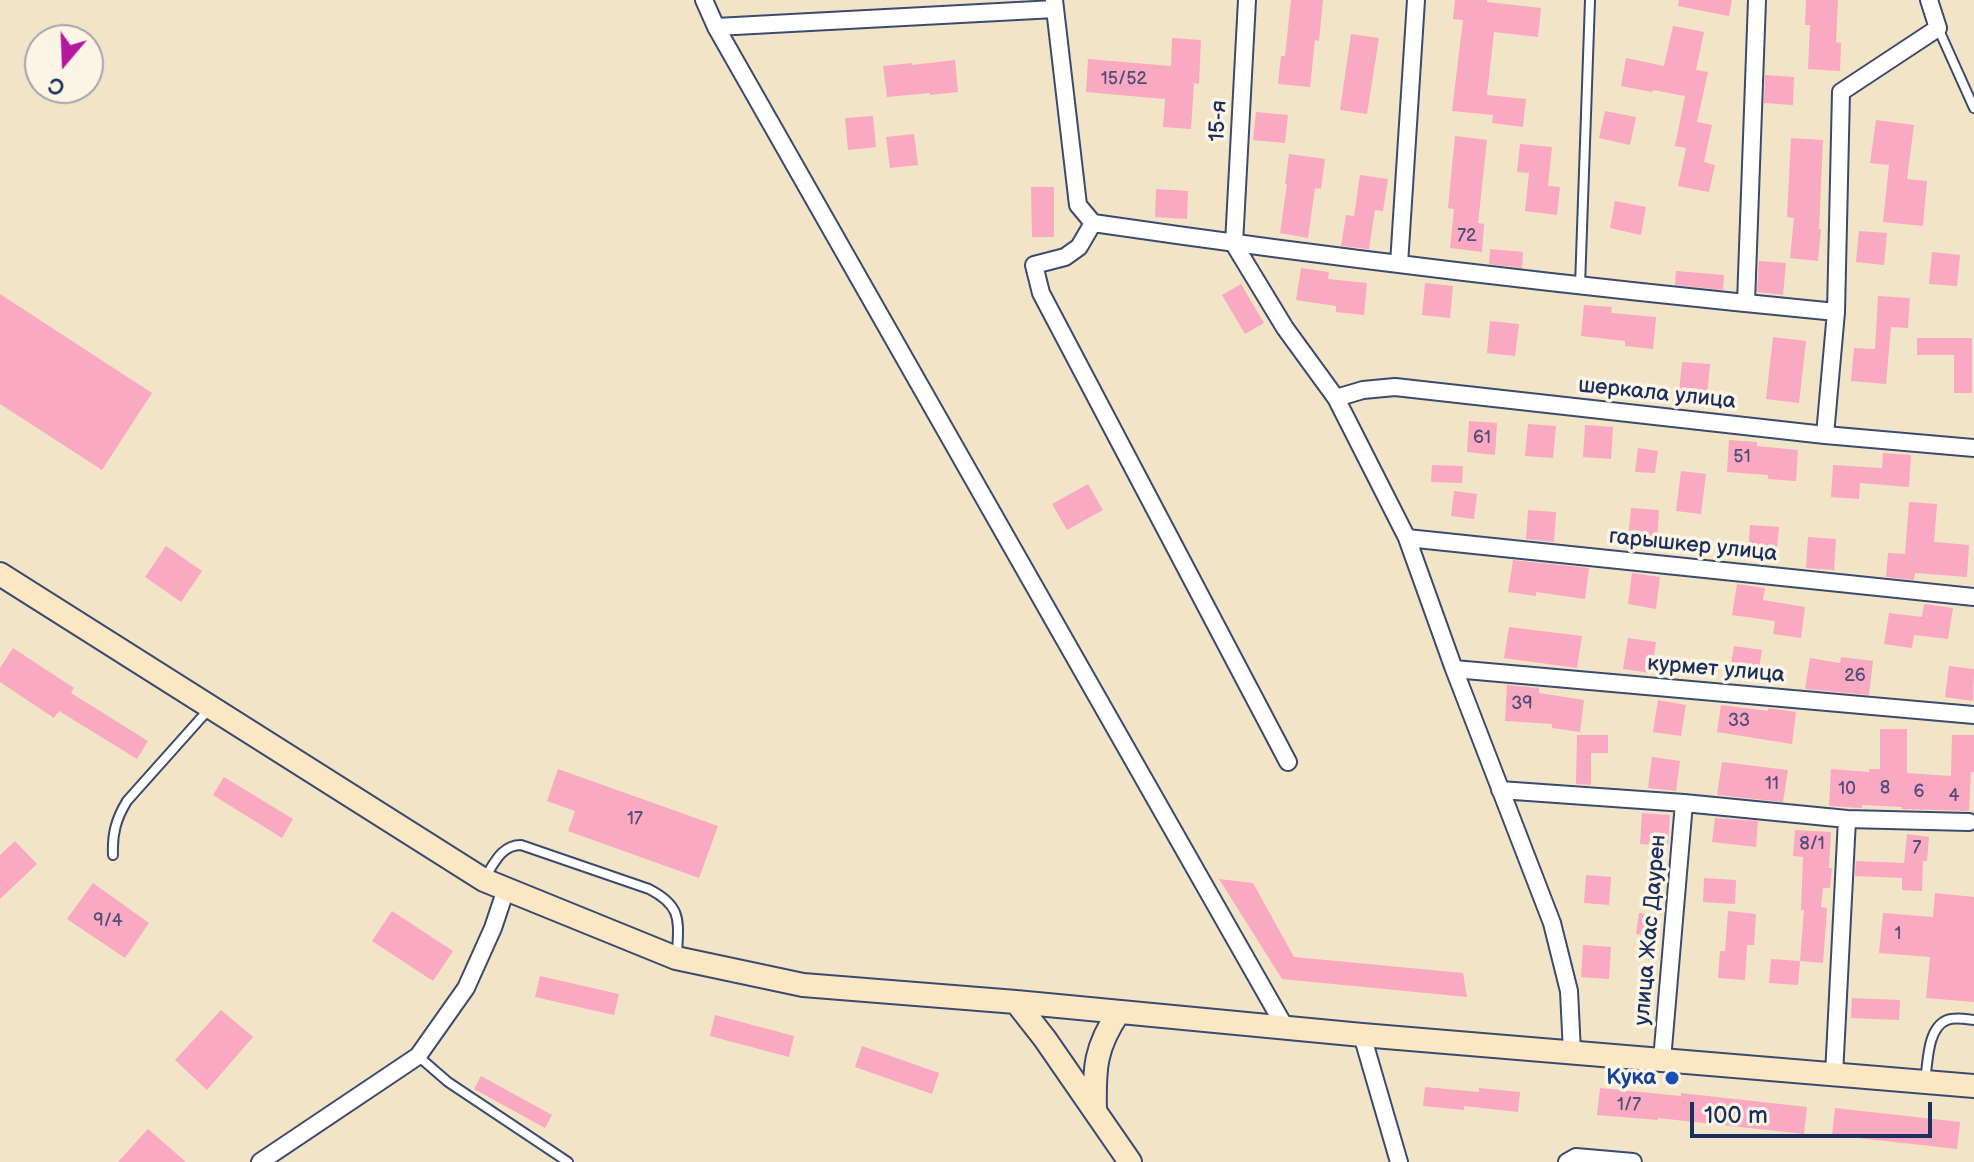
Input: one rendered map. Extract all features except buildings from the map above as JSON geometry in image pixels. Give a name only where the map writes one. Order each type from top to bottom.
[{"type":"main road","points":[[0,574],[484,880],[676,958],[803,985],[1974,1086]]},
{"type":"main road","points":[[1016,1002],[1130,1162]]},
{"type":"main road","points":[[1095,1111],[1094,1083],[1101,1042],[1119,1012]]},
{"type":"street","points":[[704,0],[716,27],[1285,1027]]},
{"type":"street","name":"15-я","points":[[1234,244],[1247,0]]},
{"type":"street","points":[[1399,264],[1416,0]]},
{"type":"street","points":[[1746,303],[1757,0]]},
{"type":"street","points":[[1825,435],[1836,312],[1841,92],[1938,28],[1929,0]]},
{"type":"street","points":[[716,27],[1055,4],[1078,205],[1093,223],[1234,244],[1580,286],[1836,312]]},
{"type":"street","points":[[1093,223],[1079,247],[1065,257],[1034,265],[1041,293],[1288,762]]},
{"type":"street","points":[[1234,244],[1285,328],[1336,398],[1407,538],[1552,923],[1569,991],[1572,1052]]},
{"type":"street","name":"шеркала улица","points":[[1336,398],[1363,390],[1395,387],[1825,435],[1974,448]]},
{"type":"street","name":"гарышкер улица","points":[[1407,538],[1974,597]]},
{"type":"street","name":"курмет улица","points":[[1454,669],[1974,715]]},
{"type":"street","points":[[1500,790],[1847,819],[1969,822]]},
{"type":"street","name":"улица Жас Даурен","points":[[1662,1060],[1684,803]]},
{"type":"street","points":[[1834,1075],[1847,819]]},
{"type":"street","points":[[260,1162],[418,1056],[466,988],[493,928],[506,889]]},
{"type":"street","points":[[1362,1035],[1399,1162]]},
{"type":"street","points":[[1572,1159],[1633,1162]]},
{"type":"lane","points":[[1580,286],[1590,0]]},
{"type":"lane","points":[[1938,28],[1974,108]]},
{"type":"lane","points":[[113,855],[115,825],[127,801],[211,708]]},
{"type":"lane","points":[[484,880],[504,849],[521,845],[649,889],[665,898],[674,909],[678,927],[676,958]]},
{"type":"lane","points":[[1925,1083],[1932,1039],[1939,1025],[1950,1019],[1974,1020]]},
{"type":"lane","points":[[418,1056],[448,1082],[568,1162]]},
{"type":"place","name":"Кука","points":[[1672,1078]]}]
